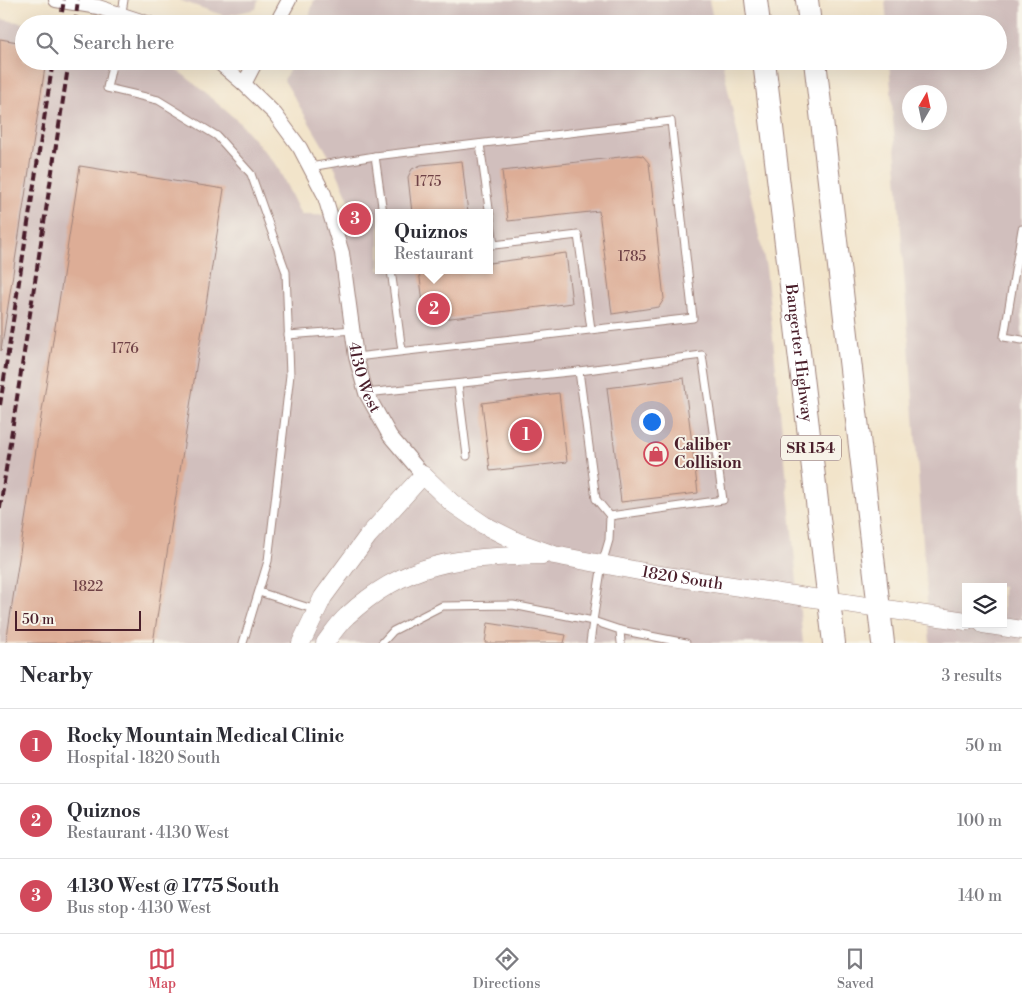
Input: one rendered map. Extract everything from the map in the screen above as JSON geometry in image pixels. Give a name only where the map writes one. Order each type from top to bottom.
[{"type":"highway","points":[[756,0],[758,15]]},
{"type":"highway","points":[[808,0],[809,15]]},
{"type":"highway","name":"Bangerter Highway","points":[[765,70],[834,643]]},
{"type":"highway","name":"SR 154","points":[[816,70],[883,643]]},
{"type":"street","points":[[56,0],[122,13]]},
{"type":"street","points":[[281,15],[289,0]]},
{"type":"street","name":"4130 West","points":[[228,70],[275,114],[300,148],[324,194],[342,252],[356,356],[366,393],[390,436],[423,475]]},
{"type":"street","points":[[244,84],[251,70]]},
{"type":"street","points":[[301,643],[323,597],[368,536],[423,475]]},
{"type":"street","name":"1820 South","points":[[423,475],[452,503],[484,524],[518,542],[554,554],[660,575],[962,620]]},
{"type":"street","points":[[325,643],[345,617],[370,596],[400,577],[425,567],[466,559],[554,554]]},
{"type":"street","points":[[1007,628],[1022,630]]},
{"type":"lane","points":[[111,70],[107,88],[158,100],[217,136],[251,174],[286,272],[290,375],[280,463],[268,561],[243,643]]},
{"type":"lane","points":[[310,167],[375,156],[671,121],[693,318],[356,356]]},
{"type":"lane","points":[[480,144],[489,209]]},
{"type":"lane","points":[[375,156],[382,209]]},
{"type":"lane","points":[[1022,229],[1004,337],[1022,340]]},
{"type":"lane","points":[[493,238],[494,245],[578,235],[591,329]]},
{"type":"lane","points":[[392,274],[402,351]]},
{"type":"lane","points":[[288,335],[352,330]]},
{"type":"lane","points":[[366,393],[579,371],[702,355],[723,500],[610,516]]},
{"type":"lane","points":[[579,371],[596,499],[610,516],[609,540],[602,564],[590,643]]},
{"type":"lane","points":[[458,384],[467,456]]},
{"type":"lane","points":[[259,592],[316,611]]},
{"type":"lane","points":[[382,643],[393,631],[442,606],[513,605],[593,621],[620,630],[686,643]]},
{"type":"lane","points":[[620,630],[621,643]]},
{"type":"shaded area","points":[[179,0],[258,0],[256,9],[222,15]]},
{"type":"shaded area","points":[[314,0],[709,0],[712,15],[310,15]]},
{"type":"shaded area","points":[[885,0],[1022,0],[1022,643],[930,643],[890,70],[1007,70],[1007,15],[886,15]]},
{"type":"shaded area","points":[[0,19],[15,22],[15,70],[175,70],[185,76],[238,121],[277,166],[301,215],[356,216],[332,161],[284,80],[289,70],[724,70],[766,268],[803,643],[0,643]]},
{"type":"building","points":[[0,39],[15,42],[15,70],[45,70],[1,351]]},
{"type":"building","points":[[637,155],[643,156],[649,163],[664,299],[659,307],[612,314],[599,211],[508,221],[502,171]]},
{"type":"building","points":[[462,161],[468,209],[412,209],[408,177],[412,169],[421,165]]},
{"type":"building","points":[[80,166],[224,189],[153,643],[6,643]]},
{"type":"building","points":[[566,253],[572,303],[435,320],[428,317],[424,311],[419,274],[493,274],[493,262]]},
{"type":"building","points":[[684,378],[698,493],[621,502],[607,388]]},
{"type":"building","points":[[559,393],[567,462],[490,471],[482,403]]},
{"type":"building","points":[[488,623],[566,635],[564,643],[485,643]]},
{"type":"railway","points":[[62,15],[64,0]]},
{"type":"railway","points":[[76,15],[78,0]]},
{"type":"railway","points":[[0,405],[52,70]]},
{"type":"railway","points":[[0,508],[68,70]]},
{"type":"place","name":"4130 West @ 1775 South","points":[[355,219]]},
{"type":"place","name":"Quiznos","points":[[434,309]]},
{"type":"place","name":"Rocky Mountain Medical Clinic","points":[[526,435]]},
{"type":"place","name":"Caliber Collision","points":[[656,454]]}]
